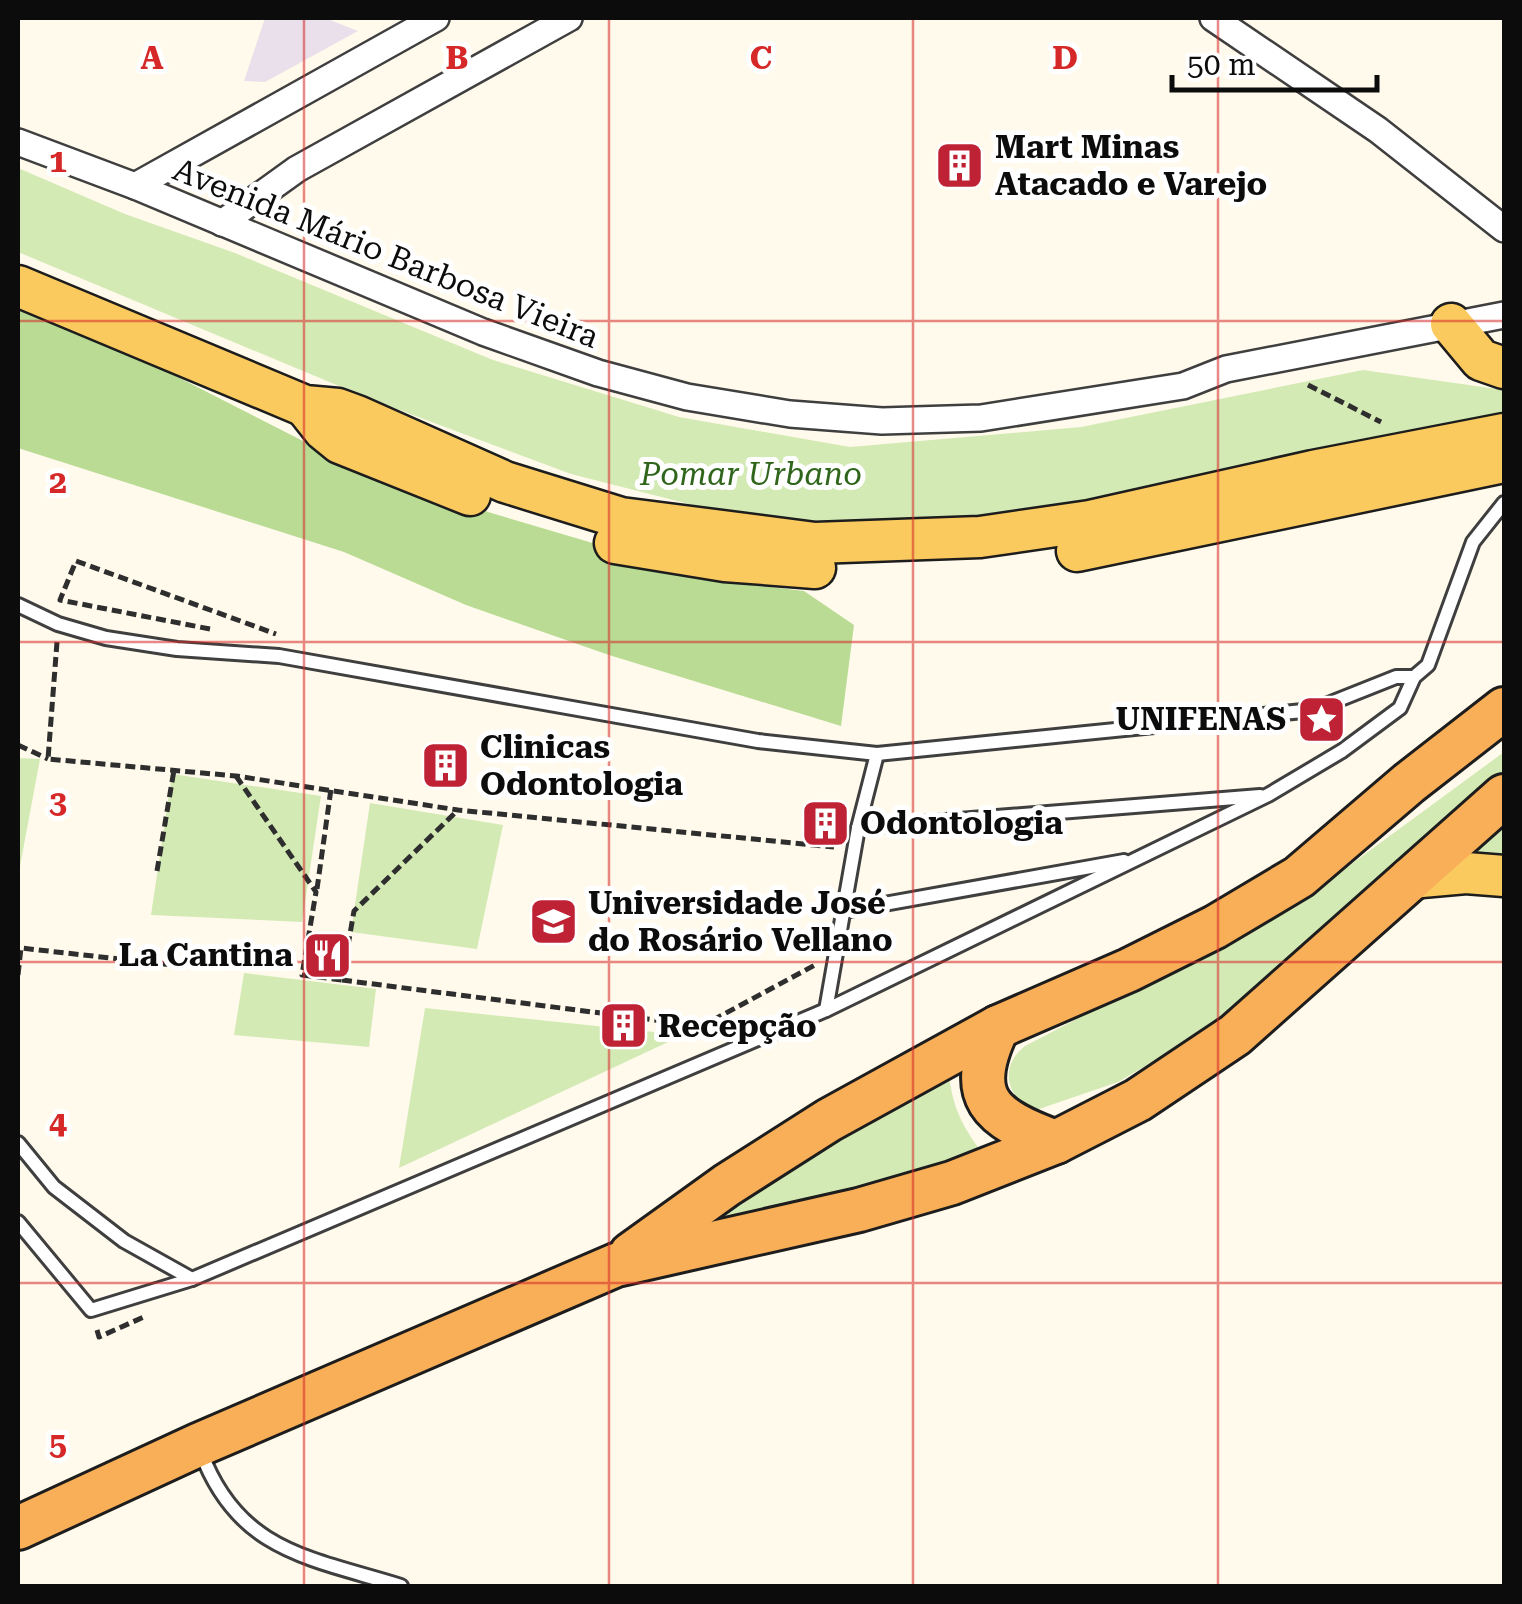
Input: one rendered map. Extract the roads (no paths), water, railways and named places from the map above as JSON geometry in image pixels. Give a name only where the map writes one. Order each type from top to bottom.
[{"type":"highway","points":[[616,1266],[727,1185],[829,1120],[998,1027],[1129,970],[1215,927],[1299,877],[1504,708]]},
{"type":"highway","points":[[18,1528],[198,1445],[616,1266],[859,1210],[952,1183],[1056,1142],[1138,1100],[1235,1035],[1504,796]]},
{"type":"highway","points":[[998,1027],[985,1054],[986,1097],[998,1115],[1018,1128],[1056,1142]]},
{"type":"main road","points":[[18,286],[305,406],[348,412],[505,482],[621,518],[815,542],[980,537],[1090,521],[1313,471],[1504,434]]},
{"type":"main road","points":[[1451,324],[1481,360],[1504,368]]},
{"type":"main road","points":[[305,406],[324,430],[340,442],[492,504],[615,543],[725,561],[823,568],[926,562],[981,565],[1084,550],[1504,462]]},
{"type":"main road","points":[[1410,878],[1466,873],[1504,876]]},
{"type":"street","points":[[135,186],[436,18]]},
{"type":"street","points":[[222,223],[297,169],[570,18]]},
{"type":"street","points":[[1213,18],[1378,130],[1504,230]]},
{"type":"street","name":"Avenida Mário Barbosa Vieira","points":[[18,142],[135,186],[484,332],[598,373],[687,397],[790,414],[882,421],[980,418],[1182,386],[1226,369],[1504,315]]},
{"type":"lane","points":[[18,1222],[91,1310],[192,1279],[826,1010],[1141,858],[1268,795],[1342,751],[1400,708],[1414,677],[1428,666],[1474,542],[1504,502]]},
{"type":"lane","points":[[19,610],[106,638],[177,649],[279,656],[758,741],[877,754],[1313,710],[1396,677],[1414,677]]},
{"type":"lane","points":[[826,1010],[858,828],[877,754]]},
{"type":"lane","points":[[858,828],[1268,795]]},
{"type":"lane","points":[[845,910],[1141,858]]},
{"type":"lane","points":[[18,1143],[68,1198],[124,1241],[192,1279]]},
{"type":"lane","points":[[198,1445],[208,1472],[228,1505],[255,1532],[290,1552],[401,1586]]},
{"type":"place","name":"Mart Minas Atacado e Varejo","points":[[960,165]]},
{"type":"place","name":"UNIFENAS","points":[[1321,719]]},
{"type":"place","name":"Clinicas Odontologia","points":[[445,765]]},
{"type":"place","name":"Odontologia","points":[[825,823]]},
{"type":"place","name":"Universidade José do Rosário Vellano","points":[[553,921]]},
{"type":"place","name":"La Cantina","points":[[328,955]]},
{"type":"place","name":"Recepção","points":[[623,1026]]},
{"type":"park label","name":"Pomar Urbano","points":[[751,474]]}]
